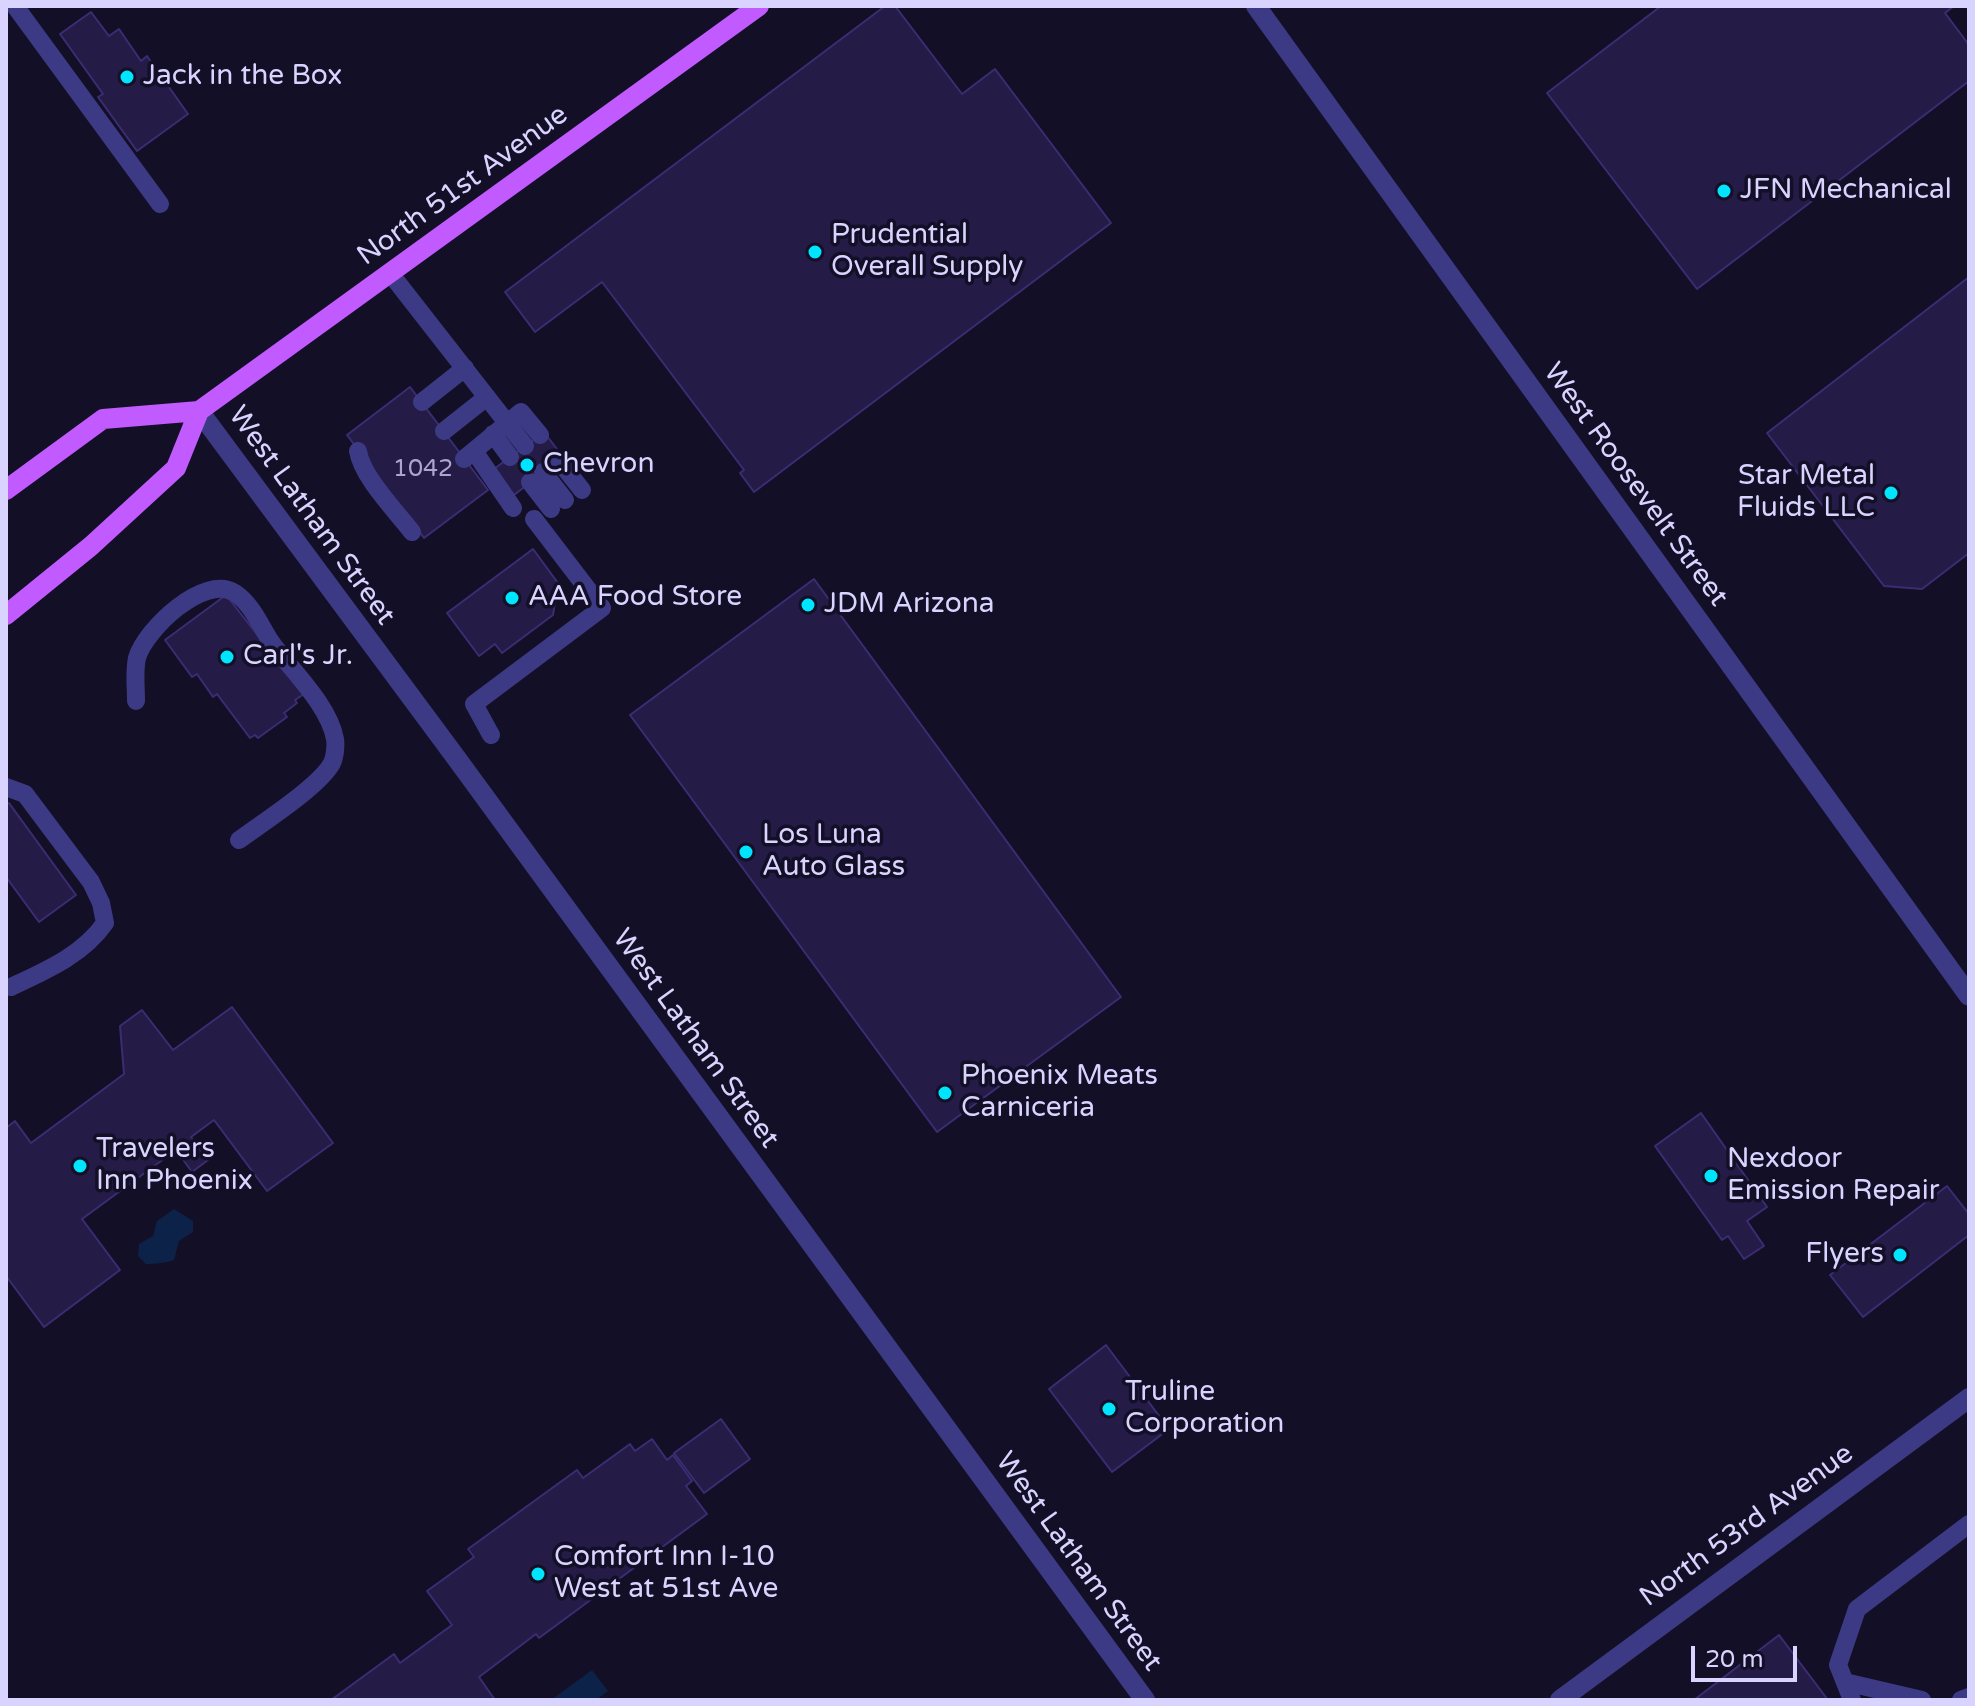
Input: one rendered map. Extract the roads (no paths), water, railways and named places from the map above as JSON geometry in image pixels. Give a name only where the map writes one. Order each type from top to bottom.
[{"type":"main road","name":"North 51st Avenue","points":[[199,411],[759,6]]},
{"type":"main road","points":[[6,490],[103,419],[199,411],[176,468],[91,546],[6,615]]},
{"type":"street","name":"West Roosevelt Street","points":[[1256,6],[1966,983]]},
{"type":"street","name":"West Latham Street","points":[[199,411],[1145,1700]]},
{"type":"street","name":"North 53rd Avenue","points":[[1560,1700],[1969,1398]]},
{"type":"lane","points":[[15,6],[160,204]]},
{"type":"lane","points":[[390,273],[487,397],[500,429],[525,446],[521,412],[500,429],[469,455],[513,508]]},
{"type":"lane","points":[[422,402],[465,368]]},
{"type":"lane","points":[[444,431],[487,397]]},
{"type":"lane","points":[[358,451],[359,458],[412,532]]},
{"type":"lane","points":[[559,461],[582,490]]},
{"type":"lane","points":[[537,477],[558,505]]},
{"type":"lane","points":[[491,735],[474,704],[602,608],[534,519]]},
{"type":"lane","points":[[136,701],[137,660],[143,644],[159,624],[177,607],[200,594],[219,589],[234,592],[312,695],[335,739],[334,760],[322,776],[239,840]]},
{"type":"lane","points":[[6,787],[25,794],[91,882],[101,903],[105,923],[97,935],[58,965],[11,987]]},
{"type":"lane","points":[[1852,1700],[1838,1665],[1857,1609],[1969,1524]]},
{"type":"lane","points":[[1845,1682],[1922,1700]]},
{"type":"lane","points":[[1961,1700],[1969,1697]]},
{"type":"water","points":[[174,1209],[193,1221],[193,1232],[179,1241],[174,1260],[146,1264],[138,1256],[139,1244],[153,1236],[157,1221]]},
{"type":"water","points":[[592,1670],[608,1691],[596,1700],[551,1700]]},
{"type":"place","name":"Jack in the Box","points":[[127,77]]},
{"type":"place","name":"JFN Mechanical","points":[[1724,191]]},
{"type":"place","name":"Prudential Overall Supply","points":[[815,252]]},
{"type":"place","name":"Chevron","points":[[527,465]]},
{"type":"place","name":"Star Metal Fluids LLC","points":[[1891,493]]},
{"type":"place","name":"AAA Food Store","points":[[512,598]]},
{"type":"place","name":"JDM Arizona","points":[[808,605]]},
{"type":"place","name":"Carl's Jr.","points":[[227,657]]},
{"type":"place","name":"Los Luna Auto Glass","points":[[746,852]]},
{"type":"place","name":"Phoenix Meats Carniceria","points":[[945,1093]]},
{"type":"place","name":"Travelers Inn Phoenix","points":[[80,1166]]},
{"type":"place","name":"Nexdoor Emission Repair","points":[[1711,1176]]},
{"type":"place","name":"Flyers","points":[[1900,1255]]},
{"type":"place","name":"Truline Corporation","points":[[1109,1409]]},
{"type":"place","name":"Comfort Inn I-10 West at 51st Ave","points":[[538,1574]]}]
